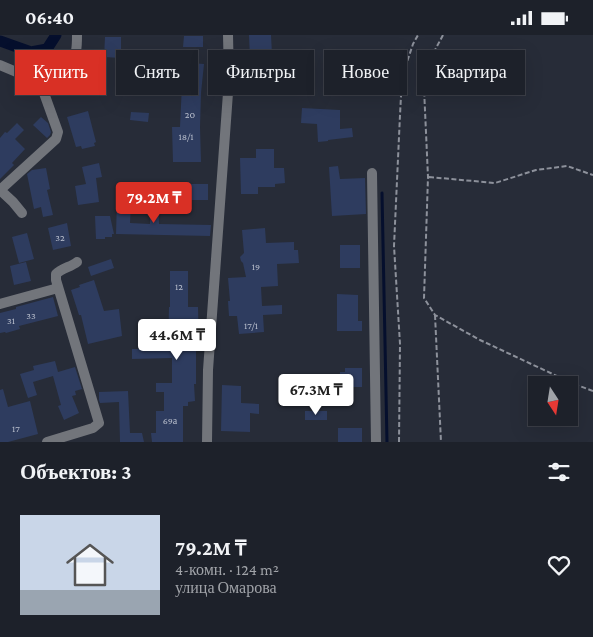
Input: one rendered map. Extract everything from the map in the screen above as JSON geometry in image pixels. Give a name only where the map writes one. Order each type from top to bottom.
[{"type":"street","points":[[76,50],[77,35]]},
{"type":"street","points":[[207,442],[208,370],[229,79],[228,35]]},
{"type":"street","points":[[0,65],[15,71]]},
{"type":"street","points":[[22,213],[0,190],[56,139],[58,132],[44,95]]},
{"type":"street","points":[[372,173],[376,442]]},
{"type":"street","points":[[47,442],[93,428],[99,422],[56,280],[56,274],[60,270],[77,262]]},
{"type":"street","points":[[0,304],[58,288]]},
{"type":"path","points":[[398,442],[400,344],[394,246],[400,115],[402,77],[418,35]]},
{"type":"path","points":[[443,35],[435,50],[424,88],[428,177],[424,298],[435,315],[480,340],[593,391]]},
{"type":"path","points":[[428,177],[495,183],[536,170],[567,166],[593,175]]},
{"type":"path","points":[[435,315],[441,442]]},
{"type":"building","points":[[249,35],[271,35],[272,50],[250,50]]},
{"type":"building","points":[[184,36],[203,36],[203,47],[183,47]]},
{"type":"building","points":[[105,37],[121,37],[121,50],[116,50],[116,58],[106,57],[106,50],[104,50]]},
{"type":"building","points":[[198,64],[204,64],[201,93],[201,162],[173,162],[172,127],[180,127],[181,95],[198,95]]},
{"type":"building","points":[[302,108],[340,110],[340,129],[352,128],[353,137],[318,142],[317,124],[301,123]]},
{"type":"building","points":[[88,111],[96,142],[94,143],[95,146],[82,149],[81,146],[76,147],[67,117]]},
{"type":"building","points":[[131,112],[149,113],[148,122],[130,120]]},
{"type":"building","points":[[41,117],[48,123],[51,132],[47,138],[33,125]]},
{"type":"building","points":[[17,123],[24,130],[15,139],[25,149],[12,163],[14,165],[0,179],[0,138]]},
{"type":"building","points":[[256,149],[274,149],[274,168],[284,168],[285,183],[275,184],[275,187],[258,187],[258,194],[241,194],[240,158],[256,158]]},
{"type":"building","points":[[99,163],[102,177],[96,178],[99,202],[78,205],[75,186],[86,184],[82,167]]},
{"type":"building","points":[[338,166],[340,179],[365,178],[366,214],[332,216],[329,167]]},
{"type":"building","points":[[46,168],[50,189],[47,190],[53,215],[43,217],[41,207],[34,209],[27,174],[32,170]]},
{"type":"building","points":[[185,184],[208,184],[208,200],[169,202],[169,186],[185,186]]},
{"type":"building","points":[[117,200],[131,200],[130,223],[150,224],[150,202],[158,202],[159,224],[211,225],[210,236],[116,234]]},
{"type":"building","points":[[95,216],[110,216],[114,234],[112,234],[112,237],[96,239]]},
{"type":"building","points":[[67,223],[71,246],[53,250],[48,228]]},
{"type":"building","points":[[265,228],[266,243],[294,242],[294,250],[298,250],[299,263],[277,264],[278,286],[261,287],[262,306],[282,305],[282,314],[263,315],[264,332],[239,334],[237,316],[229,316],[228,278],[246,277],[240,257],[244,253],[242,230]]},
{"type":"building","points":[[27,233],[34,259],[19,263],[12,237]]},
{"type":"building","points":[[340,245],[360,245],[360,268],[340,268]]},
{"type":"building","points":[[111,259],[114,268],[91,276],[88,267]]},
{"type":"building","points":[[26,262],[31,281],[14,285],[10,266]]},
{"type":"building","points":[[170,271],[188,271],[188,307],[198,307],[199,347],[196,347],[195,401],[188,402],[188,406],[183,406],[183,442],[152,442],[151,433],[156,433],[156,411],[164,411],[164,392],[156,392],[156,383],[172,383],[172,358],[132,359],[132,349],[168,349]]},
{"type":"building","points":[[94,280],[104,311],[119,309],[122,336],[88,344],[81,315],[79,315],[71,290]]},
{"type":"building","points":[[337,294],[358,295],[358,321],[362,321],[362,331],[337,331]]},
{"type":"building","points":[[53,297],[58,316],[19,326],[20,329],[0,333],[0,313]]},
{"type":"building","points":[[55,361],[58,372],[75,367],[82,389],[75,391],[76,395],[72,396],[79,413],[64,420],[58,406],[61,405],[53,376],[33,382],[37,395],[28,398],[20,374],[34,370],[33,366]]},
{"type":"building","points":[[345,368],[362,368],[362,387],[345,387],[345,383],[339,383],[340,372],[345,372]]},
{"type":"building","points":[[222,385],[241,386],[241,403],[259,404],[259,414],[250,413],[250,432],[221,431]]},
{"type":"building","points":[[3,389],[8,407],[30,401],[38,434],[8,442],[0,442],[0,390]]},
{"type":"building","points":[[128,391],[130,433],[142,433],[144,442],[120,442],[119,402],[100,403],[99,400],[99,392]]},
{"type":"building","points":[[305,411],[327,411],[327,420],[305,420]]},
{"type":"building","points":[[338,428],[362,428],[362,442],[338,442]]},
{"type":"waterway","points":[[0,41],[31,52],[47,49],[56,35]]},
{"type":"waterway","points":[[382,193],[387,442]]}]
